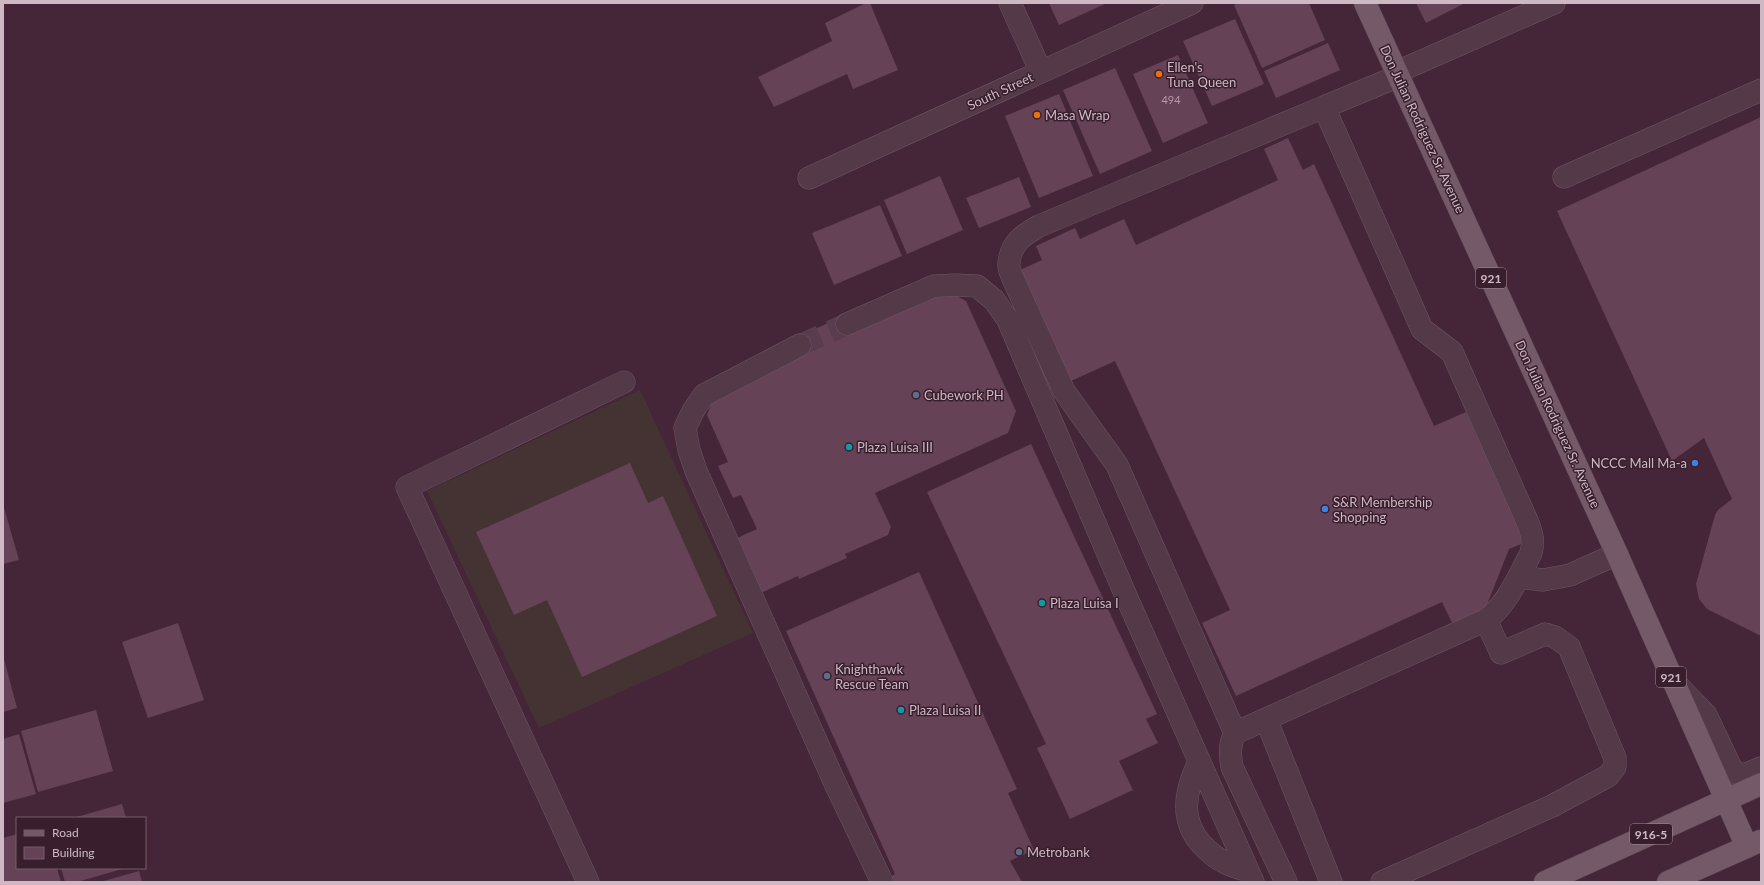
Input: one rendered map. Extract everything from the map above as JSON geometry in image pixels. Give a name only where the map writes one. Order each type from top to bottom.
[{"type":"main road","name":"Don Julian Rodriguez Sr. Avenue","points":[[1365,3],[1617,554],[1726,800],[1754,844]]},
{"type":"main road","name":"916-5","points":[[1545,882],[1761,784]]},
{"type":"main road","points":[[1668,882],[1754,844]]},
{"type":"street","points":[[1010,3],[1041,72]]},
{"type":"street","name":"South Street","points":[[809,178],[1192,3]]},
{"type":"street","points":[[1235,734],[1117,465],[1064,391],[1014,281],[1008,264],[1014,248],[1021,236],[1039,226],[1398,74],[1554,3]]},
{"type":"street","points":[[1564,177],[1761,90]]},
{"type":"street","points":[[1286,882],[1232,767],[1230,753],[1231,741],[1235,734],[1486,620],[1494,614],[1519,577],[1532,553],[1534,545],[1528,523],[1452,352],[1422,330],[1324,106]]},
{"type":"street","points":[[848,324],[934,286],[977,286],[994,300],[1008,320],[1126,596],[1251,877]]},
{"type":"street","points":[[800,345],[704,395],[693,411],[685,428],[689,450],[696,471],[834,781],[882,882]]},
{"type":"street","points":[[588,882],[408,487],[624,382]]},
{"type":"street","points":[[1519,577],[1543,580],[1570,575],[1617,554]]},
{"type":"street","points":[[1382,882],[1552,806],[1608,776],[1615,768],[1615,758],[1569,647],[1555,637],[1544,634],[1500,653],[1486,620]]},
{"type":"street","points":[[1673,681],[1706,715],[1730,767],[1734,772],[1744,775],[1761,768]]},
{"type":"street","points":[[1266,719],[1332,882]]},
{"type":"street","points":[[1199,762],[1190,779],[1187,792],[1186,805],[1188,819],[1193,831],[1212,855],[1251,877]]},
{"type":"shaded area","points":[[640,390],[753,633],[539,728],[427,491]]},
{"type":"building","points":[[866,3],[870,3],[898,70],[853,89],[847,74],[774,107],[758,77],[832,41],[825,23]]},
{"type":"building","points":[[1049,3],[1107,3],[1059,25]]},
{"type":"building","points":[[1239,3],[1309,3],[1325,40],[1262,68],[1234,5]]},
{"type":"building","points":[[1416,3],[1465,3],[1426,23]]},
{"type":"building","points":[[1235,19],[1264,84],[1212,106],[1183,41]]},
{"type":"building","points":[[1328,43],[1340,70],[1276,98],[1264,71]]},
{"type":"building","points":[[1178,55],[1208,123],[1163,143],[1133,74]]},
{"type":"building","points":[[1115,68],[1152,151],[1100,174],[1063,90]]},
{"type":"building","points":[[1059,94],[1093,176],[1039,198],[1005,116]]},
{"type":"building","points":[[1761,117],[1761,636],[1707,609],[1699,599],[1696,584],[1715,515],[1718,510],[1732,499],[1704,438],[1672,461],[1557,211]]},
{"type":"building","points":[[1288,138],[1303,170],[1314,164],[1434,426],[1466,412],[1526,542],[1509,549],[1485,610],[1453,625],[1442,602],[1236,696],[1202,623],[1230,610],[1115,361],[1071,381],[1020,270],[1042,260],[1036,246],[1075,228],[1080,239],[1124,219],[1136,245],[1278,180],[1264,149]]},
{"type":"building","points":[[940,176],[963,230],[907,254],[884,200]]},
{"type":"building","points":[[1019,177],[1031,207],[979,228],[966,198]]},
{"type":"building","points":[[880,205],[902,256],[834,285],[812,233]]},
{"type":"building","name":"Plaza Luisa III","points":[[945,290],[966,301],[1016,411],[1008,433],[875,493],[891,527],[888,535],[845,554],[847,558],[799,579],[798,576],[763,592],[756,586],[735,539],[757,529],[741,495],[733,498],[718,466],[728,462],[707,415],[716,392],[797,337],[844,316]]},
{"type":"building","name":"Plaza Luisa I","points":[[1031,444],[1157,714],[1146,719],[1158,743],[1119,761],[1133,790],[1070,819],[1037,748],[1046,744],[927,492]]},
{"type":"building","points":[[630,463],[648,503],[663,496],[717,616],[582,677],[547,600],[514,615],[476,532]]},
{"type":"building","points":[[3,504],[19,560],[3,564]]},
{"type":"building","name":"Plaza Luisa II","points":[[919,572],[1017,789],[1008,793],[1034,850],[1010,861],[1022,882],[893,882],[890,877],[895,874],[786,631]]},
{"type":"building","points":[[178,623],[204,700],[148,718],[122,642]]},
{"type":"building","points":[[3,655],[17,708],[3,712]]},
{"type":"building","points":[[96,710],[113,771],[38,792],[21,731]]},
{"type":"building","points":[[19,734],[36,794],[3,803],[3,739]]},
{"type":"building","points":[[122,804],[126,817],[76,817]]},
{"type":"building","points":[[16,834],[16,869],[57,869],[61,882],[3,882],[3,838]]},
{"type":"building","points":[[61,869],[122,869],[77,882],[65,882]]},
{"type":"building","points":[[139,871],[142,882],[100,882]]},
{"type":"tunnel","points":[[800,345],[847,324]]},
{"type":"place","name":"Ellen's Tuna Queen","points":[[1159,74]]},
{"type":"place","name":"Masa Wrap","points":[[1037,115]]},
{"type":"place","name":"Cubework PH","points":[[916,395]]},
{"type":"place","name":"Plaza Luisa III","points":[[849,447]]},
{"type":"place","name":"NCCC Mall Ma-a","points":[[1695,463]]},
{"type":"place","name":"S&R Membership Shopping","points":[[1325,509]]},
{"type":"place","name":"Plaza Luisa I","points":[[1042,603]]},
{"type":"place","name":"Knighthawk Rescue Team","points":[[827,676]]},
{"type":"place","name":"Plaza Luisa II","points":[[901,710]]},
{"type":"place","name":"Metrobank","points":[[1019,852]]}]
